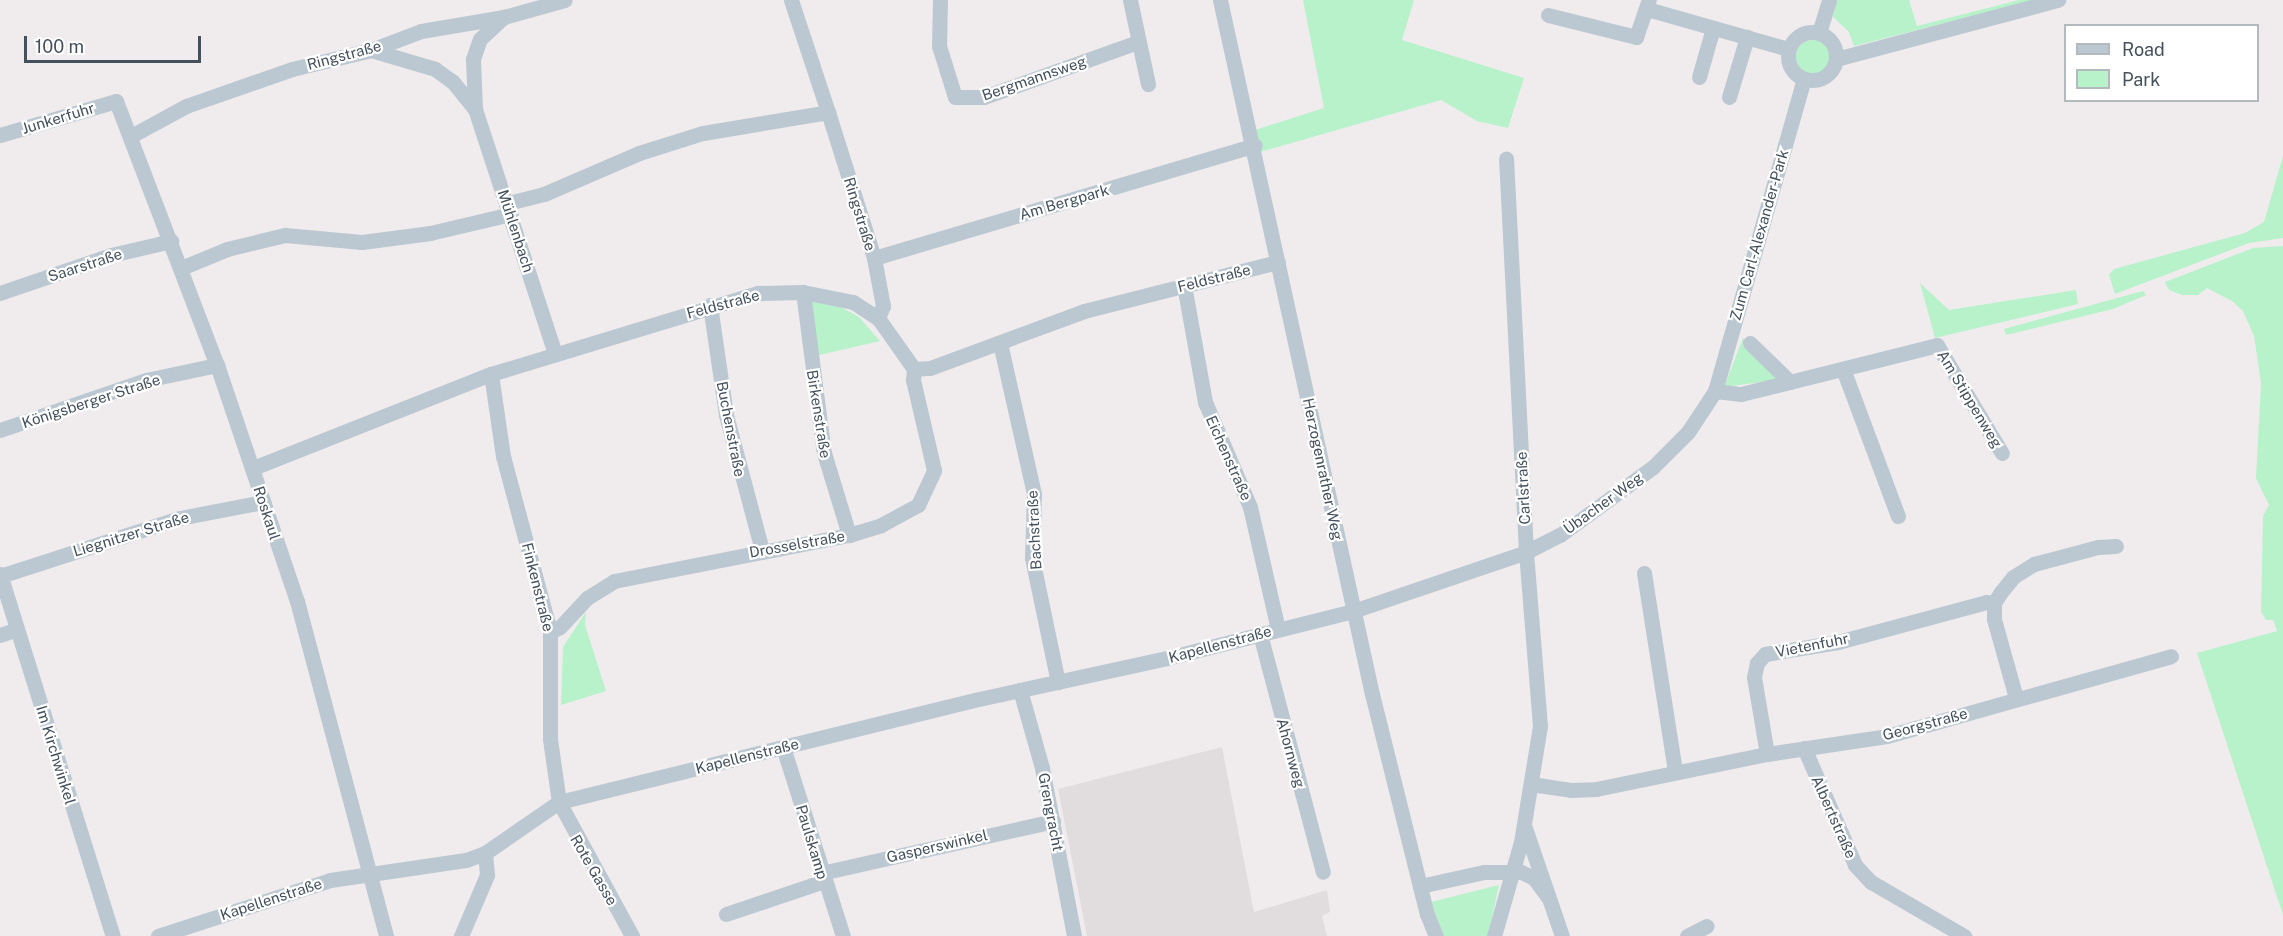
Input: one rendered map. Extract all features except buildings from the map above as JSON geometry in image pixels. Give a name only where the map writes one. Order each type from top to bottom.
[{"type":"street","name":"Ringstraße","points":[[131,136],[186,106],[292,69],[371,50],[421,31],[504,17],[565,0]]},
{"type":"street","name":"Ringstraße","points":[[791,0],[874,258],[883,306],[878,318]]},
{"type":"street","name":"Bergmannsweg","points":[[940,0],[939,46],[955,97],[984,97],[1138,42]]},
{"type":"street","points":[[1130,0],[1148,84]]},
{"type":"street","name":"Herzogenrather Weg","points":[[1220,0],[1255,145],[1353,610],[1420,886],[1436,936]]},
{"type":"street","points":[[1819,33],[1829,0]]},
{"type":"street","points":[[1836,58],[2058,0]]},
{"type":"street","points":[[1548,15],[1636,38],[1648,4],[1713,27],[1788,49]]},
{"type":"street","name":"Mühlenbach","points":[[504,17],[480,39],[473,59],[475,110],[510,208],[555,354]]},
{"type":"street","points":[[1699,77],[1713,27]]},
{"type":"street","points":[[1819,33],[1832,43],[1836,58],[1828,74],[1812,81],[1804,79],[1790,68],[1788,49],[1797,37],[1819,33]]},
{"type":"street","points":[[1729,97],[1747,37]]},
{"type":"street","name":"Mühlenbach","points":[[371,50],[435,69],[453,82],[475,110]]},
{"type":"street","name":"Zum Carl-Alexander-Park","points":[[1715,391],[1804,79]]},
{"type":"street","name":"Roskaul","points":[[116,101],[171,241],[253,468],[312,652],[386,936]]},
{"type":"street","name":"Junkerfuhr","points":[[0,135],[116,101]]},
{"type":"street","points":[[181,268],[227,249],[285,236],[362,242],[429,233],[510,208],[639,153],[703,133],[828,112]]},
{"type":"street","name":"Am Bergpark","points":[[874,258],[1255,145]]},
{"type":"street","name":"Carlstraße","points":[[1493,871],[1506,859],[1523,814],[1531,784],[1539,704],[1526,552],[1506,159]]},
{"type":"street","name":"Saarstraße","points":[[0,293],[111,255],[171,241]]},
{"type":"street","name":"Feldstraße","points":[[253,468],[491,374],[758,292],[803,292],[853,302],[878,318],[914,369],[930,368],[1084,311],[1278,262]]},
{"type":"street","name":"Eichenstraße","points":[[1184,285],[1204,402],[1250,507],[1278,630]]},
{"type":"street","name":"Birkenstraße","points":[[803,292],[824,453],[849,535]]},
{"type":"street","name":"Buchenstraße","points":[[710,305],[728,425],[762,550]]},
{"type":"street","name":"Bachstraße","points":[[1000,343],[1034,494],[1032,558],[1058,682]]},
{"type":"street","points":[[1750,343],[1790,382]]},
{"type":"street","name":"Am Stippenweg","points":[[1843,369],[1937,345],[2002,453]]},
{"type":"street","name":"Königsberger Straße","points":[[0,430],[146,380],[217,365]]},
{"type":"street","name":"Drosselstraße","points":[[549,632],[560,627],[587,598],[614,581],[762,550],[849,535],[881,525],[918,505],[931,483],[934,470],[913,380],[914,369]]},
{"type":"street","points":[[1715,391],[1741,394],[1843,369],[1898,516]]},
{"type":"street","name":"Finkenstraße","points":[[491,374],[503,456],[549,632],[550,739],[559,802]]},
{"type":"street","name":"Übacher Weg","points":[[1353,610],[1526,552],[1589,517],[1653,467],[1688,432],[1715,391]]},
{"type":"street","name":"Liegnitzer Straße","points":[[0,575],[180,518],[263,501]]},
{"type":"street","points":[[2016,698],[1994,619],[1994,603],[2013,577],[2034,564],[2098,547],[2116,546]]},
{"type":"street","points":[[1644,573],[1675,772]]},
{"type":"street","name":"Im Kirchwinkel","points":[[0,575],[113,936]]},
{"type":"street","name":"Vietenfuhr","points":[[1767,754],[1754,677],[1757,663],[1765,654],[1838,642],[1986,602],[1994,603]]},
{"type":"street","name":"Kapellenstraße","points":[[158,936],[330,880],[369,872],[446,864],[485,853],[559,802],[1278,630],[1353,610]]},
{"type":"street","points":[[0,635],[17,629]]},
{"type":"street","name":"Ahornweg","points":[[1260,634],[1323,872]]},
{"type":"street","name":"Georgstraße","points":[[1531,784],[1571,790],[1596,789],[1767,754],[1887,736],[2171,656]]},
{"type":"street","name":"Grengracht","points":[[1020,690],[1053,821],[1074,936]]},
{"type":"street","name":"Paulskamp","points":[[783,747],[843,936]]},
{"type":"street","name":"Albertstraße","points":[[1804,748],[1855,865],[1871,882],[1964,936]]},
{"type":"street","name":"Rote Gasse","points":[[559,802],[632,936]]},
{"type":"street","points":[[1523,814],[1527,840],[1562,936]]},
{"type":"street","name":"Carlstraße","points":[[1494,936],[1521,842],[1523,814]]},
{"type":"street","name":"Gasperswinkel","points":[[726,914],[823,877],[1053,821]]},
{"type":"street","points":[[461,936],[487,875],[485,853]]},
{"type":"street","points":[[1420,886],[1493,871],[1521,872],[1534,878],[1548,897]]},
{"type":"street","points":[[1687,936],[1707,926]]},
{"type":"shaded area","points":[[1222,747],[1254,912],[1327,890],[1330,912],[1322,916],[1327,936],[1087,936],[1058,789]]},
{"type":"green space","points":[[1303,0],[1414,0],[1402,40],[1524,78],[1508,128],[1477,121],[1441,100],[1260,152],[1255,130],[1324,108]]},
{"type":"green space","points":[[1837,0],[1909,0],[1917,26],[2019,0],[2036,0],[1854,46],[1849,32],[1833,17]]},
{"type":"green space","points":[[1813,40],[1825,45],[1830,57],[1825,69],[1813,74],[1801,69],[1796,57],[1801,45]]},
{"type":"green space","points":[[2283,156],[2283,238],[2249,243],[2115,294],[2109,275],[2114,269],[2245,233],[2264,222]]},
{"type":"green space","points":[[2283,246],[2283,915],[2197,653],[2277,631],[2273,620],[2266,620],[2261,612],[2263,516],[2269,505],[2256,478],[2261,383],[2254,336],[2243,311],[2232,301],[2207,288],[2198,295],[2182,295],[2169,290],[2165,282],[2253,248]]},
{"type":"green space","points":[[1920,283],[1949,310],[2076,290],[2078,304],[1935,338]]},
{"type":"green space","points":[[2143,291],[2146,295],[2113,309],[2006,335],[2004,329]]},
{"type":"green space","points":[[810,301],[839,306],[859,317],[880,341],[815,356]]},
{"type":"green space","points":[[1743,338],[1785,379],[1724,387]]},
{"type":"green space","points":[[586,612],[585,625],[606,691],[561,705],[563,647]]},
{"type":"green space","points":[[1499,885],[1488,936],[1444,936],[1431,902]]}]
